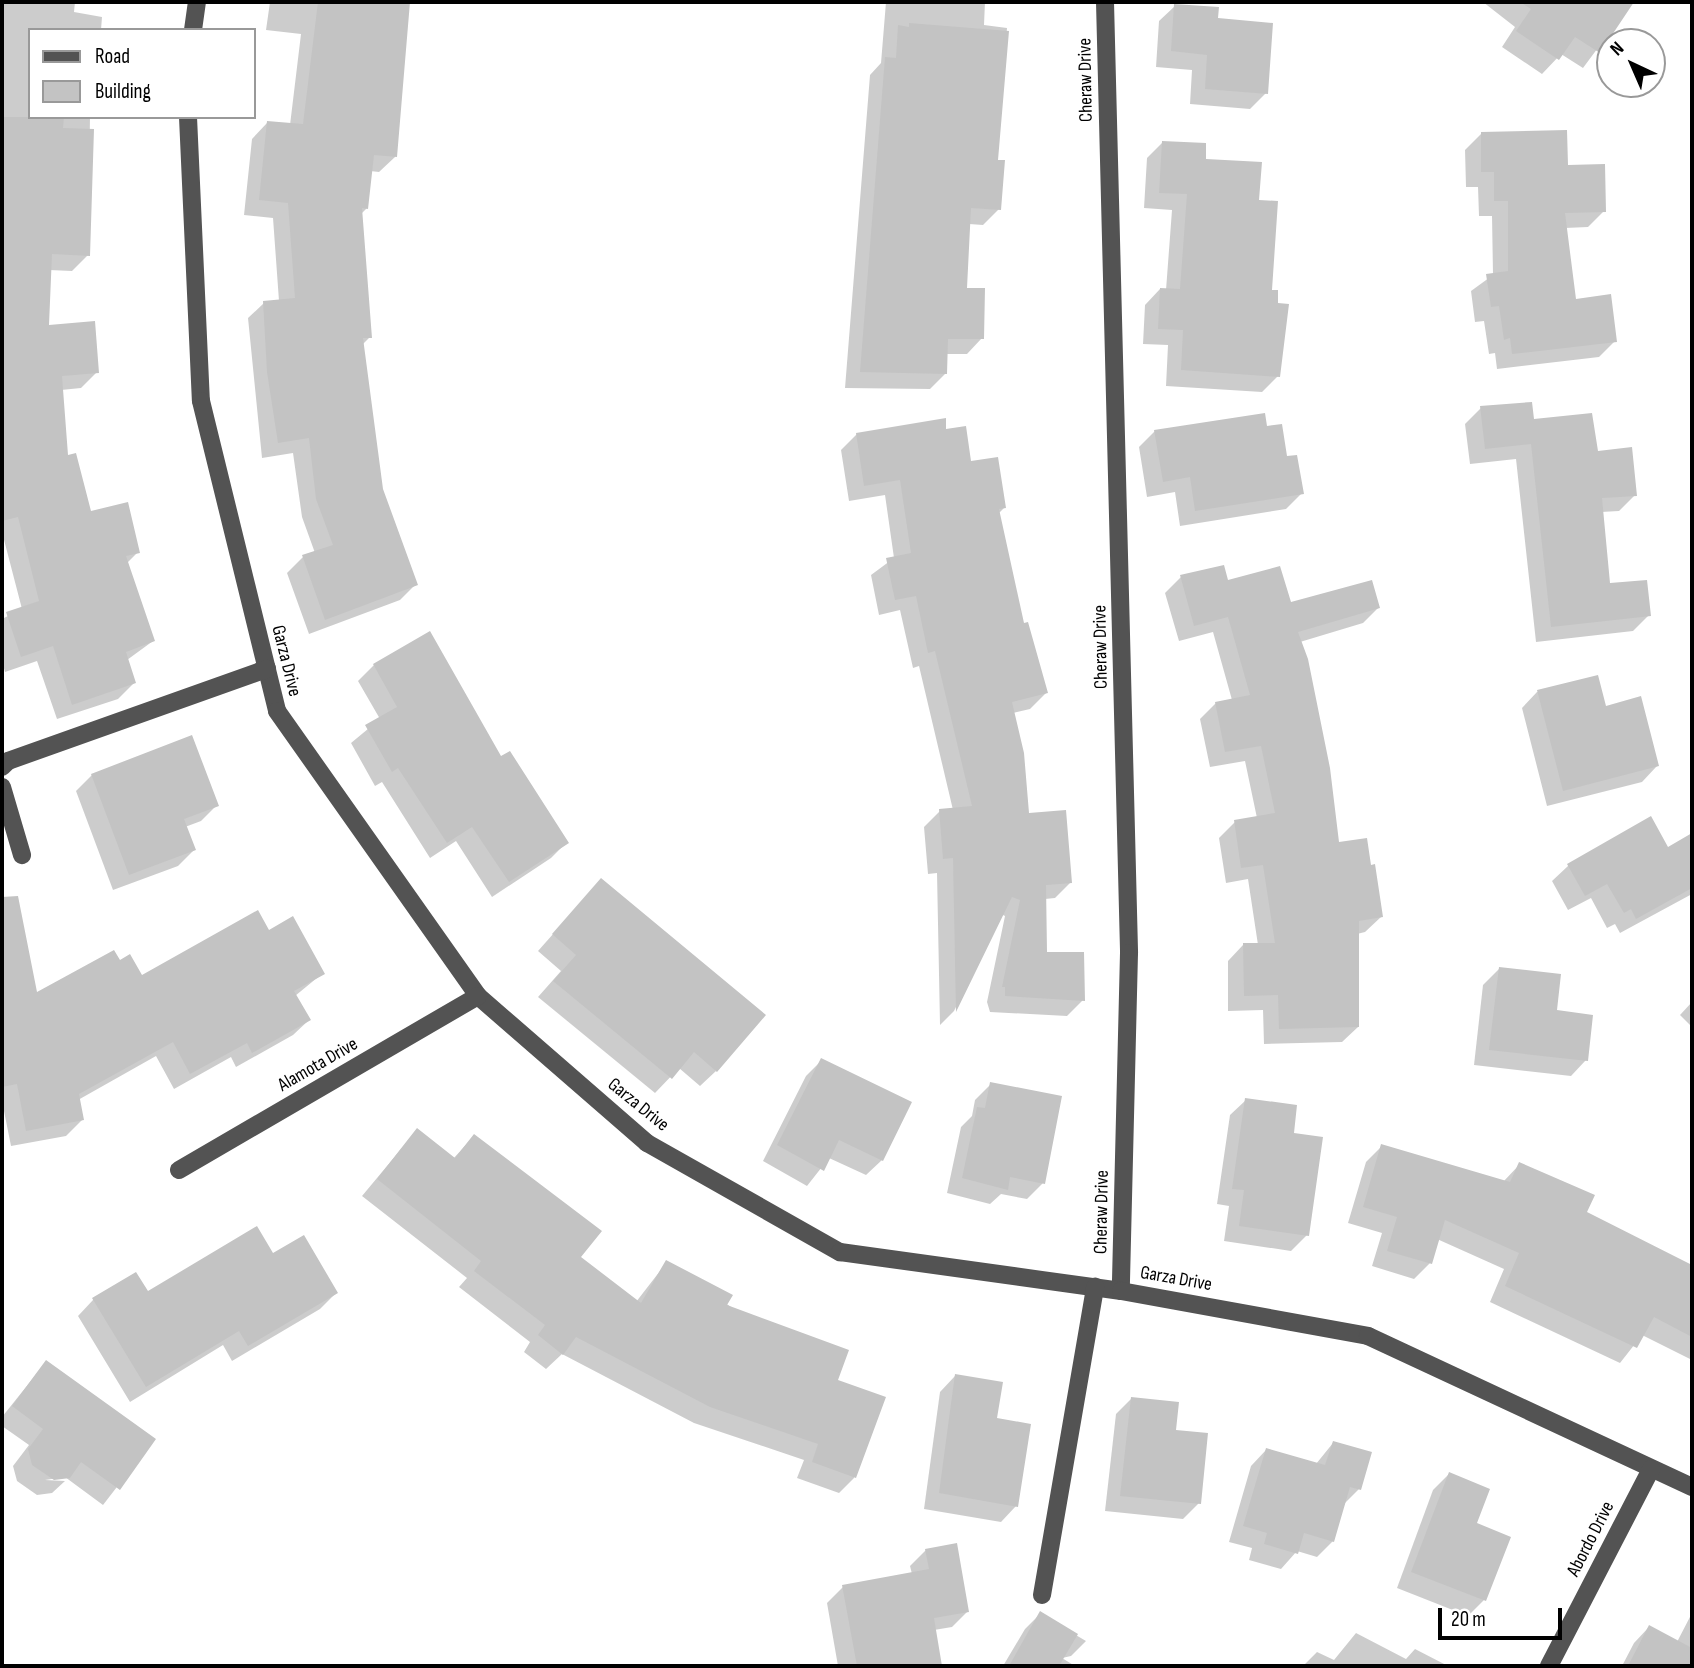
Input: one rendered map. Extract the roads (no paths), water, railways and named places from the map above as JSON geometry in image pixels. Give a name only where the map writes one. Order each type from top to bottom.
[{"type":"street","points":[[193,28],[197,2]]},
{"type":"street","name":"Cheraw Drive","points":[[1105,2],[1129,953],[1122,1291]]},
{"type":"street","name":"Garza Drive","points":[[188,119],[201,401],[277,711],[478,996],[647,1143],[840,1252],[1122,1291],[1368,1336],[1692,1487]]},
{"type":"street","points":[[2,767],[8,761],[267,669]]},
{"type":"street","points":[[2,787],[22,855]]},
{"type":"street","name":"Alamota Drive","points":[[179,1170],[478,996]]},
{"type":"street","points":[[1042,1595],[1095,1287]]},
{"type":"street","name":"Abordo Drive","points":[[1549,1666],[1651,1469]]}]
